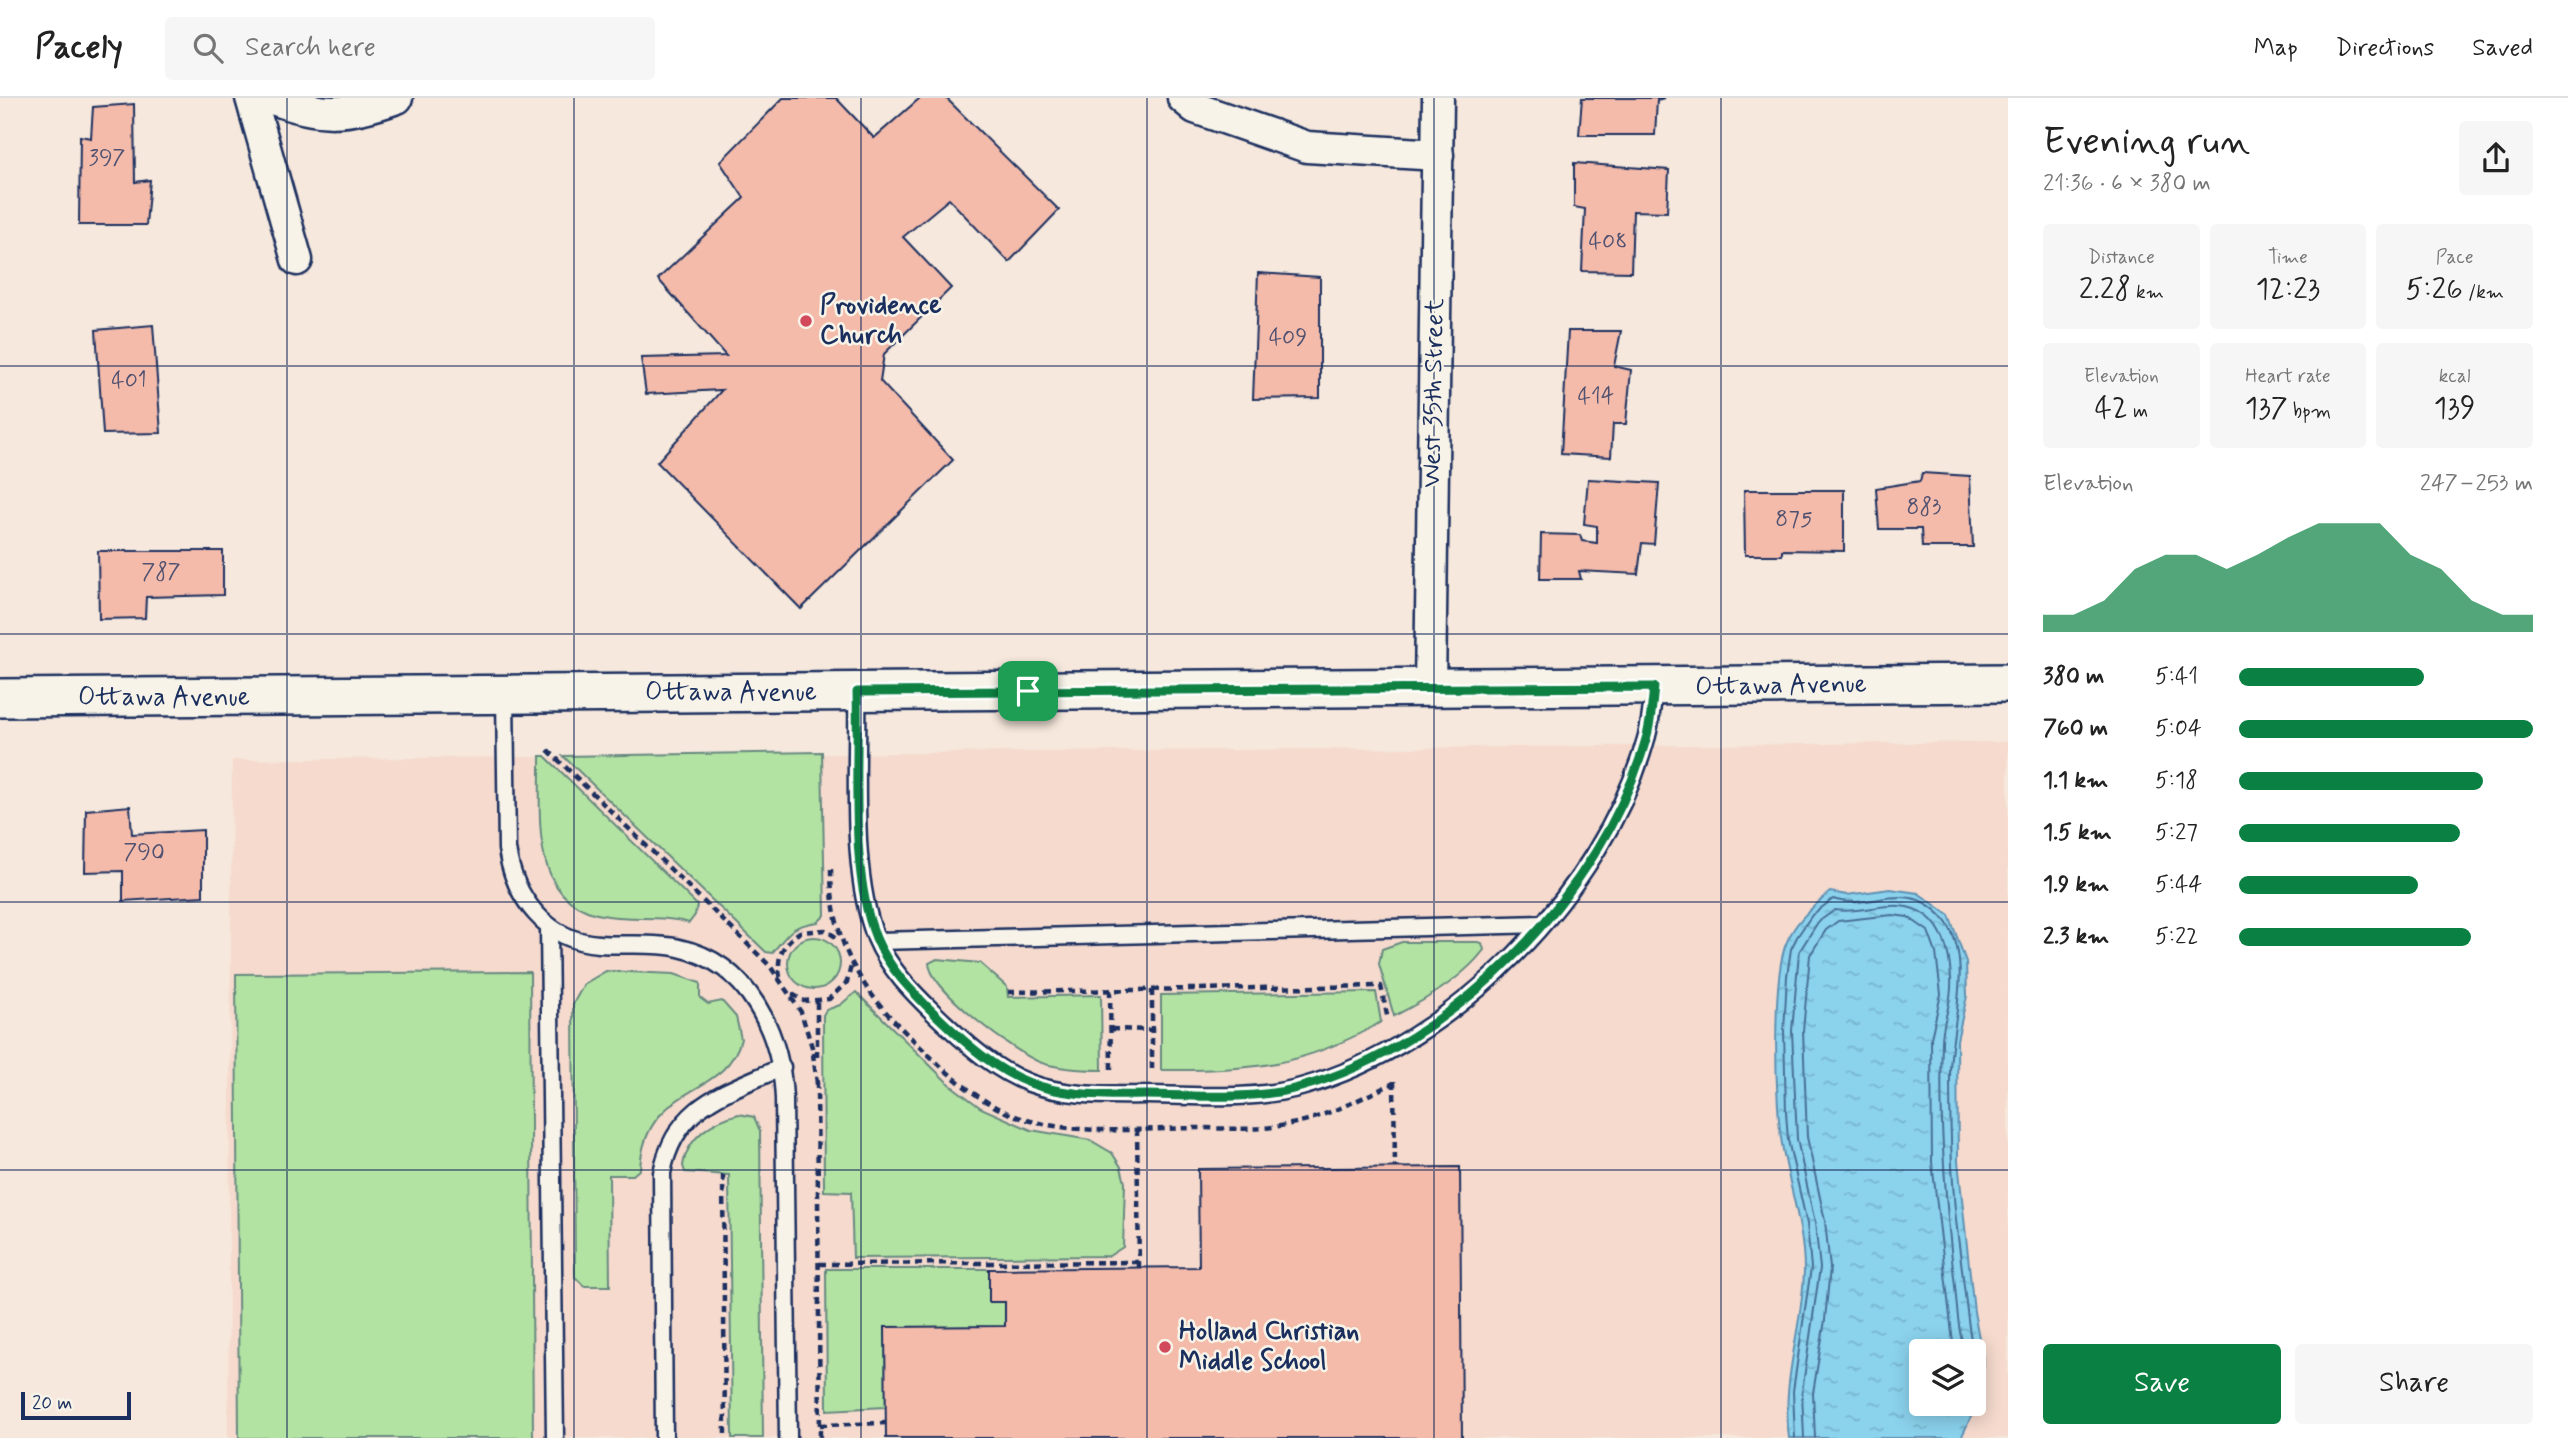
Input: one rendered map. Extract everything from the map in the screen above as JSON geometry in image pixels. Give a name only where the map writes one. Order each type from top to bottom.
[{"type":"street","points":[[251,98],[297,260]]},
{"type":"street","points":[[270,98],[304,111],[358,112],[397,98]]},
{"type":"street","points":[[1183,98],[1195,108],[1307,147],[1438,155]]},
{"type":"street","name":"West 35th Street","points":[[1430,688],[1438,98]]},
{"type":"street","name":"Ottawa Avenue","points":[[0,698],[2008,683]]},
{"type":"lane","points":[[857,692],[860,873],[865,903],[877,941],[911,990],[975,1052],[1002,1072],[1032,1085],[1064,1093],[1097,1096],[1268,1093],[1327,1079],[1437,1020],[1464,1002],[1504,965],[1542,924],[1599,849],[1623,802],[1647,738],[1654,687]]},
{"type":"lane","points":[[505,695],[507,849],[510,871],[519,893],[533,912],[549,926],[581,941],[677,947],[708,958],[723,968],[756,1003],[773,1034],[782,1067],[788,1438]]},
{"type":"lane","points":[[877,941],[1542,924]]},
{"type":"lane","points":[[549,926],[555,1438]]},
{"type":"lane","points":[[664,1438],[662,1173],[666,1151],[677,1130],[690,1114],[706,1102],[782,1067]]},
{"type":"path","points":[[548,750],[757,952],[781,980],[789,990],[807,1029],[817,1083]]},
{"type":"path","points":[[831,868],[834,918],[840,940],[873,996],[901,1027],[961,1084],[992,1105],[1027,1120],[1065,1128],[1285,1125],[1333,1110],[1394,1083]]},
{"type":"path","points":[[781,980],[778,961],[789,939],[812,929],[825,930],[840,940]]},
{"type":"path","points":[[789,990],[804,1001],[817,1002],[840,992],[847,982],[851,962]]},
{"type":"path","points":[[1008,992],[1381,986],[1388,1020]]},
{"type":"path","points":[[1110,990],[1111,1070]]},
{"type":"path","points":[[1152,990],[1152,1070]]},
{"type":"path","points":[[817,1002],[820,1438]]},
{"type":"path","points":[[1111,1029],[1152,1030]]},
{"type":"path","points":[[1394,1075],[1395,1168]]},
{"type":"path","points":[[819,1264],[1139,1265],[1137,1129]]},
{"type":"path","points":[[723,1175],[725,1438]]},
{"type":"path","points":[[820,1425],[886,1423]]},
{"type":"shaded area","points":[[2008,742],[2008,1438],[228,1438],[232,760]]},
{"type":"green space","points":[[822,752],[825,915],[818,922],[795,929],[772,953],[766,952],[563,756]]},
{"type":"green space","points":[[540,756],[545,756],[697,905],[695,915],[689,923],[669,919],[608,916],[582,909],[563,895],[551,877],[544,854]]},
{"type":"green space","points":[[814,937],[824,939],[832,945],[838,953],[838,973],[832,981],[824,987],[814,989],[804,987],[796,981],[790,973],[788,963],[790,953],[796,945],[804,939]]},
{"type":"green space","points":[[1402,942],[1482,943],[1484,950],[1465,970],[1431,996],[1394,1016],[1379,964],[1382,949]]},
{"type":"green space","points":[[937,959],[980,963],[1007,987],[1008,997],[1101,995],[1102,1070],[1072,1069],[1042,1063],[995,1035],[943,989],[933,975],[929,963]]},
{"type":"green space","points":[[606,971],[674,974],[700,983],[700,998],[708,1004],[722,1001],[736,1017],[741,1039],[732,1059],[719,1073],[670,1106],[656,1121],[645,1141],[640,1169],[633,1175],[609,1175],[610,1286],[584,1286],[575,1277],[573,1004],[584,984]]},
{"type":"green space","points":[[530,972],[533,1438],[239,1438],[236,974]]},
{"type":"green space","points":[[856,992],[949,1084],[981,1108],[1031,1130],[1090,1140],[1112,1153],[1121,1167],[1125,1183],[1123,1247],[1109,1256],[853,1258],[851,1192],[824,1191],[823,1015],[826,1010],[840,1005]]},
{"type":"green space","points":[[1376,992],[1381,1022],[1326,1049],[1249,1067],[1161,1070],[1161,995]]},
{"type":"green space","points":[[739,1114],[754,1117],[760,1131],[763,1438],[732,1438],[729,1175],[685,1172],[683,1166],[690,1146],[703,1131]]},
{"type":"green space","points":[[826,1269],[989,1269],[989,1301],[1005,1302],[1005,1326],[886,1407],[827,1410]]},
{"type":"water","points":[[1890,889],[1918,893],[1949,915],[1966,962],[1967,996],[1957,1040],[1958,1161],[1979,1339],[1909,1339],[1909,1416],[1972,1416],[1961,1438],[1789,1438],[1788,1395],[1804,1270],[1799,1222],[1780,1126],[1776,1073],[1778,984],[1790,936],[1799,922],[1830,892],[1847,895]]},
{"type":"building","name":"Providence Church","points":[[783,98],[836,98],[874,138],[920,98],[946,98],[1059,210],[1009,262],[949,199],[903,237],[951,288],[884,354],[880,381],[953,460],[801,609],[657,462],[722,390],[646,394],[641,358],[726,356],[658,279],[744,198],[720,162]]},
{"type":"building","points":[[1582,98],[1664,98],[1657,100],[1655,135],[1579,135]]},
{"type":"building","points":[[134,104],[135,182],[150,180],[146,225],[79,225],[80,136],[91,138],[93,107]]},
{"type":"building","points":[[1574,163],[1669,170],[1667,212],[1633,211],[1631,272],[1582,271],[1585,209],[1574,207]]},
{"type":"building","points":[[1258,273],[1320,277],[1320,398],[1253,399]]},
{"type":"building","points":[[153,325],[161,433],[103,434],[96,330]]},
{"type":"building","points":[[1568,331],[1621,331],[1614,366],[1631,370],[1626,424],[1613,424],[1611,457],[1561,454]]},
{"type":"building","points":[[1922,473],[1970,476],[1973,547],[1922,547],[1921,529],[1879,529],[1876,488],[1920,481]]},
{"type":"building","points":[[1588,479],[1659,483],[1654,544],[1642,543],[1638,574],[1579,571],[1581,579],[1540,579],[1541,534],[1580,535],[1582,541],[1597,543],[1597,526],[1584,524]]},
{"type":"building","points":[[1744,490],[1844,490],[1844,551],[1782,550],[1782,555],[1745,555]]},
{"type":"building","points":[[98,551],[223,551],[223,595],[146,597],[145,618],[99,619]]},
{"type":"building","points":[[130,806],[132,834],[203,830],[203,896],[123,901],[123,871],[85,872],[86,810]]},
{"type":"building","points":[[1460,1167],[1462,1438],[886,1438],[885,1327],[1005,1326],[1005,1302],[989,1302],[989,1269],[1199,1267],[1198,1169]]},
{"type":"place","name":"Providence Church","points":[[806,321]]},
{"type":"place","name":"Holland Christian Middle School","points":[[1165,1347]]},
{"type":"route","points":[[1654,687],[1647,738],[1623,802],[1599,849],[1570,892],[1542,924],[1504,965],[1464,1002],[1381,1053],[1327,1079],[1301,1087],[1268,1093],[1097,1096],[1064,1093],[1032,1085],[1002,1072],[975,1052],[898,975],[877,941],[861,883],[857,692],[1028,691],[1654,687]]}]
